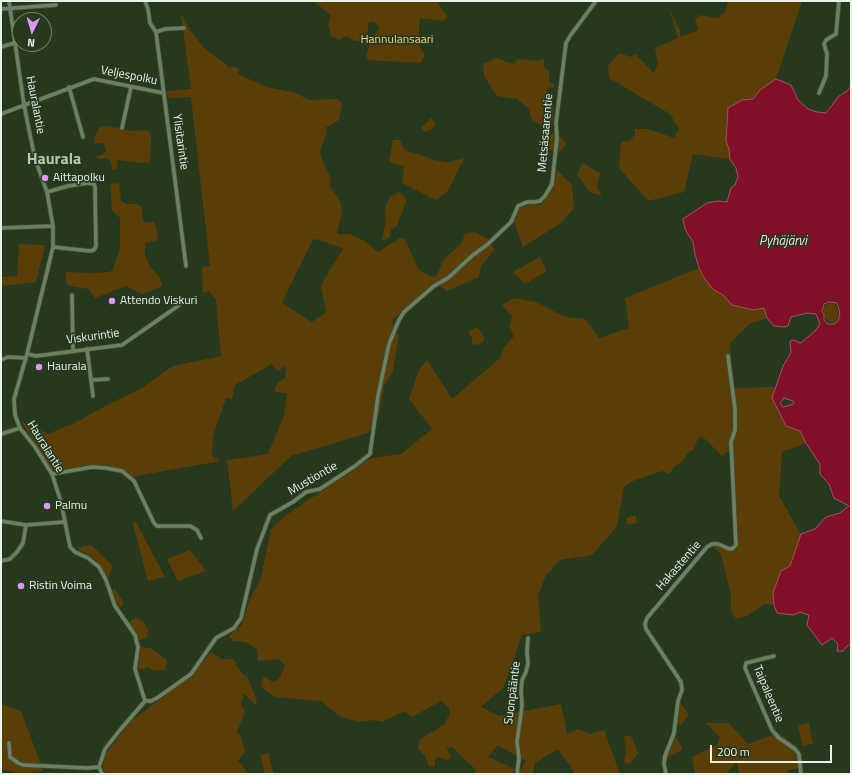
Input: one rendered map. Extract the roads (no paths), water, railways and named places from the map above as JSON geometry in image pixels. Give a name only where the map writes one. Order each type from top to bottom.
[{"type":"street","name":"Hauralantie","points":[[9,1],[12,26]]},
{"type":"street","name":"Ylisitarintie","points":[[145,1],[150,23],[156,32],[186,266]]},
{"type":"street","name":"Metsäsaarentie","points":[[488,244],[511,222],[518,206],[527,202],[540,201],[545,196],[552,184],[557,138],[556,123],[566,43],[596,1]]},
{"type":"street","points":[[819,93],[826,76],[827,54],[824,44],[826,40],[836,34],[839,1]]},
{"type":"street","points":[[1,9],[56,5]]},
{"type":"street","points":[[156,32],[165,29],[184,28]]},
{"type":"street","points":[[1,46],[12,43]]},
{"type":"street","name":"Hauralantie","points":[[15,52],[35,159],[47,192],[53,226],[52,246],[26,356],[14,399],[14,415],[20,428],[52,474],[61,502],[70,547],[75,552],[88,558],[99,567],[106,580],[115,606],[135,635],[138,647],[135,669],[145,701]]},
{"type":"street","name":"Veljespolku","points":[[1,114],[69,87],[94,79],[163,93]]},
{"type":"street","points":[[69,87],[83,137]]},
{"type":"street","points":[[122,128],[131,87]]},
{"type":"street","points":[[47,192],[68,186],[88,183],[94,184],[96,187],[96,246],[94,250],[52,246]]},
{"type":"street","points":[[1,228],[53,226]]},
{"type":"street","name":"Mustiontie","points":[[145,701],[151,701],[157,698],[191,674],[216,638],[234,628],[241,618],[257,549],[270,515],[293,502],[306,492],[320,489],[368,456],[371,451],[378,396],[386,358],[392,334],[399,320],[410,306],[434,286],[448,278],[473,255],[488,244]]},
{"type":"street","points":[[72,295],[73,350]]},
{"type":"street","name":"Viskurintie","points":[[1,360],[8,357],[122,345],[188,299]]},
{"type":"street","points":[[87,349],[94,396]]},
{"type":"street","name":"Hakastentie","points":[[666,774],[664,764],[665,756],[674,733],[678,701],[682,690],[681,682],[644,624],[647,618],[707,547],[712,544],[718,544],[732,549],[736,545],[732,442],[735,430],[735,408],[728,356]]},
{"type":"street","points":[[91,380],[108,379]]},
{"type":"street","points":[[1,434],[20,428]]},
{"type":"street","points":[[52,474],[92,467],[122,471],[134,481],[154,523],[157,526],[190,526],[197,530],[201,538]]},
{"type":"street","points":[[1,521],[26,525],[64,522]]},
{"type":"street","points":[[1,561],[10,559],[17,552],[23,543],[26,525]]},
{"type":"street","name":"Suonpääntie","points":[[517,774],[519,758],[517,742],[522,706],[521,691],[522,680],[528,663],[526,652],[528,638]]},
{"type":"street","name":"Taipaleentie","points":[[774,656],[746,662],[745,668],[772,730],[779,738],[795,749],[799,754],[801,774]]},
{"type":"street","points":[[102,774],[99,767],[105,749],[145,701]]},
{"type":"street","points":[[9,743],[10,757],[23,765],[88,768],[99,767]]},
{"type":"water","name":"Pyhäjärvi","points":[[776,79],[791,85],[798,100],[808,109],[826,113],[839,96],[847,91],[851,86],[851,645],[848,645],[843,651],[837,651],[838,644],[832,638],[822,645],[807,625],[809,615],[800,612],[794,615],[777,613],[774,605],[773,593],[781,571],[790,566],[801,534],[815,529],[826,517],[840,513],[849,506],[834,498],[829,484],[820,474],[820,464],[800,431],[786,426],[772,398],[783,366],[791,353],[790,341],[794,340],[801,343],[816,330],[820,324],[816,314],[807,313],[791,317],[788,326],[774,326],[767,318],[764,308],[754,310],[732,305],[723,295],[714,290],[704,278],[699,268],[693,242],[685,229],[683,219],[707,203],[718,201],[727,202],[731,188],[735,185],[738,177],[736,168],[730,159],[726,141],[728,108],[742,100],[753,99],[760,90]],"holes":[[[829,302],[837,303],[839,310],[840,315],[838,321],[834,324],[828,324],[824,320],[824,314],[822,312],[824,304]],[[784,398],[793,401],[794,404],[783,407],[780,403]]]},
{"type":"place","name":"Aittapolku","points":[[45,178]]},
{"type":"place","name":"Attendo Viskuri","points":[[112,301]]},
{"type":"place","name":"Haurala","points":[[39,367]]},
{"type":"place","name":"Palmu","points":[[47,506]]},
{"type":"place","name":"Ristin Voima","points":[[21,586]]},
{"type":"district","name":"Haurala","points":[[54,160]]},
{"type":"park label","name":"Hannulansaari","points":[[397,40]]}]
